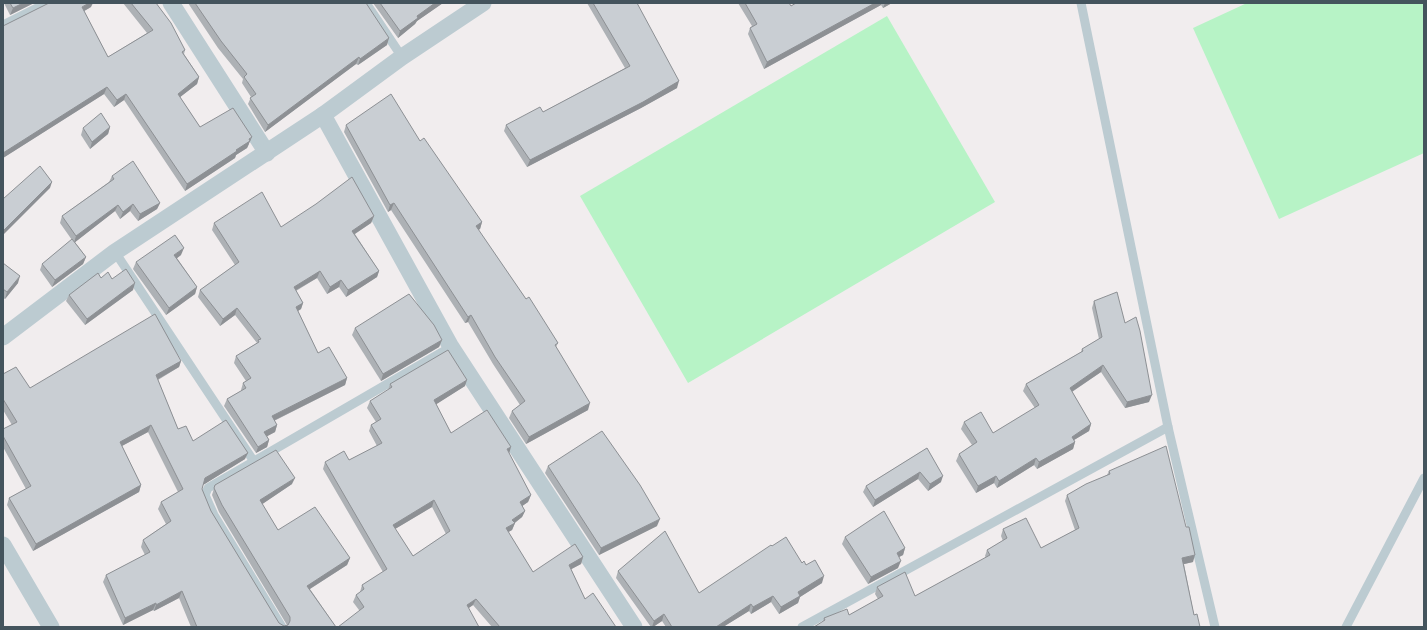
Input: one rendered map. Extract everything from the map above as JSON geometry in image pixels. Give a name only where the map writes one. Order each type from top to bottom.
[{"type":"street","points":[[172,3],[267,153]]},
{"type":"street","points":[[3,337],[115,252],[267,153],[323,115],[402,57],[483,3]]},
{"type":"street","points":[[323,115],[451,347],[634,627]]},
{"type":"street","points":[[3,545],[51,627]]},
{"type":"lane","points":[[3,25],[47,3]]},
{"type":"lane","points":[[366,3],[402,57]]},
{"type":"lane","points":[[1081,3],[1168,427],[1215,627]]},
{"type":"lane","points":[[115,252],[253,460]]},
{"type":"lane","points":[[282,627],[214,515],[205,495],[208,488],[253,460],[451,347]]},
{"type":"lane","points":[[802,627],[1168,427]]},
{"type":"lane","points":[[1346,627],[1424,478]]},
{"type":"green space","points":[[1247,3],[1424,3],[1424,153],[1279,219],[1193,28]]},
{"type":"green space","points":[[887,16],[995,202],[688,383],[580,196]]},
{"type":"building","points":[[10,3],[23,3],[13,8]]},
{"type":"building","points":[[49,3],[89,3],[82,7],[108,57],[153,30],[131,3],[156,3],[171,23],[185,50],[182,52],[199,77],[178,94],[200,127],[233,108],[252,137],[249,139],[250,141],[187,184],[126,94],[117,100],[107,87],[3,153],[3,26]]},
{"type":"building","points":[[195,3],[366,3],[389,38],[360,59],[359,57],[268,125],[250,98],[256,94],[244,77],[247,74],[221,41]]},
{"type":"building","points":[[380,3],[435,3],[400,31]]},
{"type":"building","points":[[593,3],[637,3],[679,81],[643,102],[530,160],[506,125],[540,107],[543,112],[630,66]]},
{"type":"building","points":[[745,3],[789,3],[791,6],[796,3],[875,3],[767,62],[750,28],[757,24]]},
{"type":"building","points":[[391,94],[420,141],[424,138],[482,222],[476,226],[526,299],[529,297],[558,343],[555,345],[590,403],[529,437],[512,411],[525,401],[495,357],[471,315],[468,317],[394,203],[390,205],[346,125]]},
{"type":"building","points":[[101,113],[110,127],[92,142],[83,128]]},
{"type":"building","points":[[133,161],[160,203],[140,214],[133,204],[123,212],[118,205],[76,236],[62,216],[114,179],[112,176]]},
{"type":"building","points":[[40,166],[52,182],[3,231],[3,199]]},
{"type":"building","points":[[352,177],[374,216],[352,231],[379,271],[348,290],[341,280],[330,287],[320,271],[294,287],[303,303],[296,307],[318,353],[329,347],[347,378],[272,416],[277,425],[264,432],[269,440],[258,447],[227,399],[246,388],[243,383],[251,378],[236,356],[259,342],[258,340],[261,339],[237,308],[223,319],[200,290],[239,262],[214,223],[262,192],[281,227],[316,204]]},
{"type":"building","points":[[175,235],[184,248],[174,255],[197,287],[169,308],[136,262]]},
{"type":"building","points":[[72,239],[86,257],[55,280],[42,264]]},
{"type":"building","points":[[3,263],[20,276],[7,292],[3,289]]},
{"type":"building","points":[[126,269],[135,283],[87,319],[69,295],[98,273],[101,278],[108,272],[112,279]]},
{"type":"building","points":[[1117,292],[1125,323],[1136,317],[1152,395],[1127,402],[1103,365],[1070,388],[1091,424],[1072,437],[1075,442],[1039,462],[1036,458],[999,481],[996,476],[978,486],[959,454],[977,442],[964,422],[981,412],[993,433],[1039,405],[1026,384],[1083,351],[1082,349],[1102,337],[1094,301]]},
{"type":"building","points":[[409,294],[434,325],[442,340],[383,374],[355,328]]},
{"type":"building","points":[[155,314],[181,361],[156,375],[178,429],[186,426],[193,441],[226,420],[248,453],[205,478],[202,489],[211,511],[279,623],[284,626],[288,625],[290,617],[222,505],[214,488],[215,485],[276,450],[295,478],[260,500],[278,530],[315,507],[350,558],[307,586],[336,627],[197,627],[182,591],[156,605],[156,603],[125,618],[106,575],[150,552],[143,540],[171,521],[161,502],[183,489],[151,425],[120,442],[141,485],[36,544],[9,498],[31,486],[3,436],[3,429],[17,422],[3,399],[3,374],[16,367],[30,388]]},
{"type":"building","points":[[448,350],[467,380],[434,400],[451,433],[487,410],[511,447],[507,449],[531,495],[520,502],[525,511],[512,520],[515,523],[506,528],[533,572],[575,544],[583,557],[569,565],[585,599],[593,593],[616,627],[500,627],[476,599],[467,605],[479,627],[338,627],[364,607],[356,595],[364,589],[362,585],[387,569],[325,462],[344,451],[349,460],[382,443],[371,425],[381,419],[370,401],[392,387],[390,384]],"holes":[[[434,500],[450,531],[413,556],[393,525]]]},
{"type":"building","points":[[602,431],[640,485],[660,519],[601,548],[548,466]]},
{"type":"building","points":[[1166,446],[1186,527],[1189,527],[1195,555],[1182,558],[1194,615],[1197,614],[1200,627],[814,627],[825,620],[824,618],[847,609],[849,615],[883,596],[877,587],[905,572],[915,596],[990,555],[987,550],[1007,538],[1003,529],[1026,518],[1041,548],[1079,528],[1067,495],[1086,484],[1110,474],[1109,471]]},
{"type":"building","points":[[927,448],[943,476],[930,484],[920,472],[875,500],[866,486]]},
{"type":"building","points":[[884,511],[905,548],[897,553],[901,561],[871,577],[845,537]]},
{"type":"building","points":[[665,531],[699,593],[771,545],[772,546],[786,537],[802,563],[804,561],[806,565],[815,560],[824,576],[798,592],[800,596],[781,607],[773,596],[753,607],[751,604],[716,627],[672,627],[664,614],[654,621],[618,571]]}]
